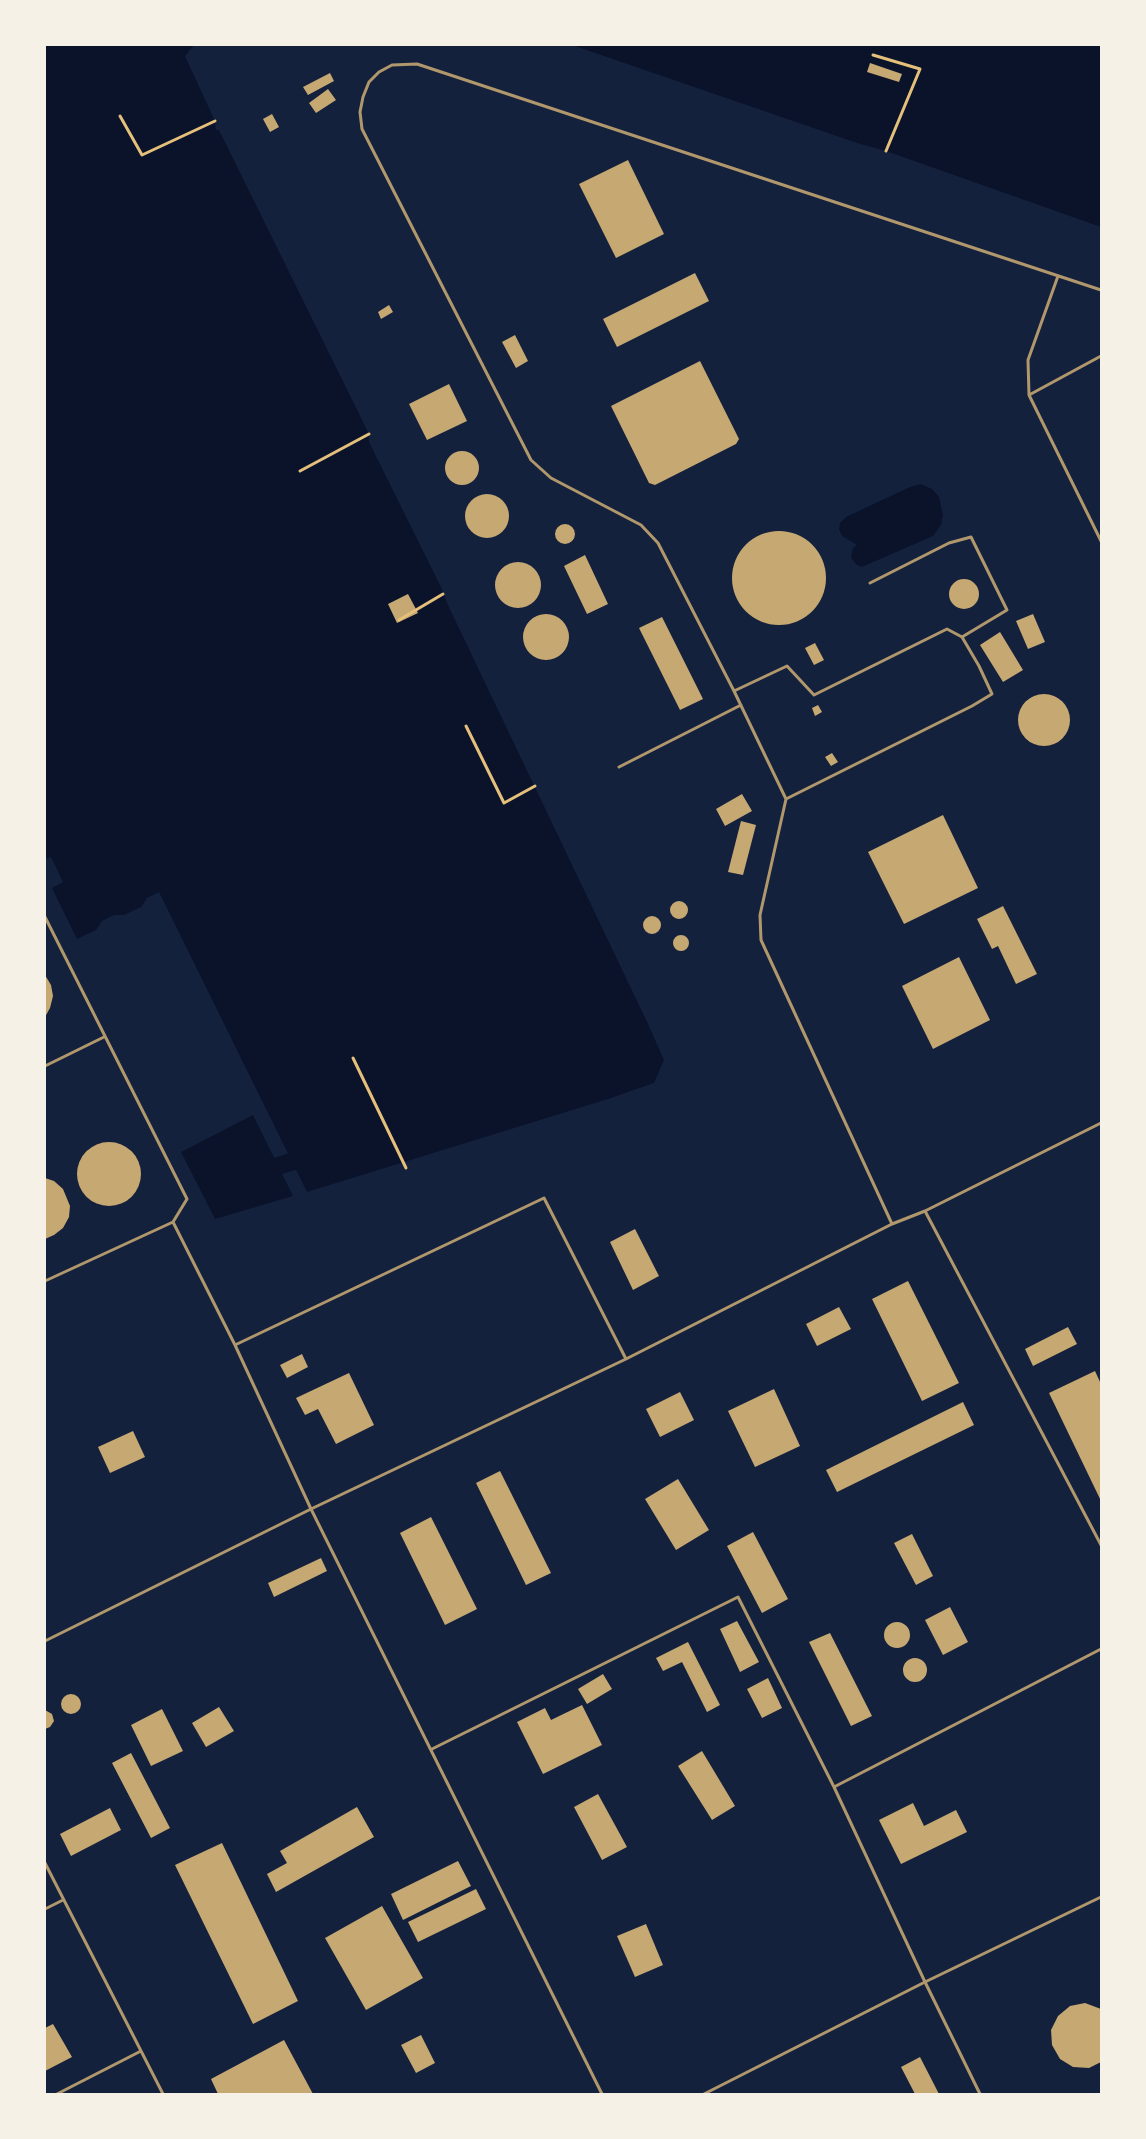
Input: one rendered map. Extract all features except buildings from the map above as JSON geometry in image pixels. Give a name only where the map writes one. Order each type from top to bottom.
[{"type":"lane","points":[[892,1224],[761,940],[760,915],[786,799],[734,691],[658,543],[641,525],[551,478],[531,460],[362,129],[360,112],[363,97],[369,82],[379,72],[392,65],[416,64],[1101,290]]},
{"type":"lane","points":[[1058,276],[1028,360],[1029,395],[1101,541]]},
{"type":"lane","points":[[1029,395],[1101,356]]},
{"type":"lane","points":[[870,583],[949,543],[971,537],[1007,610],[962,637]]},
{"type":"lane","points":[[734,691],[787,666],[814,695],[947,629],[962,637],[979,666],[992,694],[972,706],[786,799]]},
{"type":"lane","points":[[619,767],[741,705]]},
{"type":"lane","points":[[45,917],[187,1199],[173,1222],[45,1281]]},
{"type":"lane","points":[[45,1066],[104,1037]]},
{"type":"lane","points":[[45,1641],[311,1509],[626,1359],[892,1224],[924,1212],[1101,1123]]},
{"type":"lane","points":[[235,1345],[544,1198],[626,1359]]},
{"type":"lane","points":[[924,1212],[1101,1545]]},
{"type":"lane","points":[[173,1222],[235,1345],[311,1509],[602,2094]]},
{"type":"lane","points":[[432,1750],[738,1598],[834,1787],[925,1982],[980,2094]]},
{"type":"lane","points":[[834,1787],[1101,1649]]},
{"type":"lane","points":[[45,1863],[163,2094]]},
{"type":"lane","points":[[704,2094],[925,1982],[1101,1896]]},
{"type":"lane","points":[[45,1909],[63,1900]]},
{"type":"lane","points":[[57,2094],[141,2051]]},
{"type":"path","points":[[873,55],[920,69],[886,151]]},
{"type":"path","points":[[120,116],[142,155],[215,121]]},
{"type":"path","points":[[300,472],[369,434]]},
{"type":"path","points":[[399,620],[443,594]]},
{"type":"path","points":[[466,726],[504,803],[534,786]]},
{"type":"path","points":[[353,1058],[406,1168]]},
{"type":"water","points":[[45,45],[194,45],[185,56],[215,121],[216,130],[219,130],[369,434],[369,442],[441,587],[649,1026],[664,1060],[654,1083],[307,1192],[159,892],[147,898],[141,907],[124,915],[114,915],[102,921],[96,930],[77,939],[52,888],[63,882],[51,857],[45,859]]},
{"type":"water","points":[[572,45],[1101,45],[1101,227],[886,151],[857,143]]},
{"type":"water","points":[[921,484],[932,489],[939,497],[943,515],[941,525],[933,536],[862,567],[857,565],[851,558],[853,548],[857,545],[842,536],[839,529],[840,523],[846,517],[910,487]]},
{"type":"water","points":[[253,1115],[293,1196],[215,1219],[181,1152]]},
{"type":"waterway","points":[[255,1174],[305,1157],[306,1148]]}]
